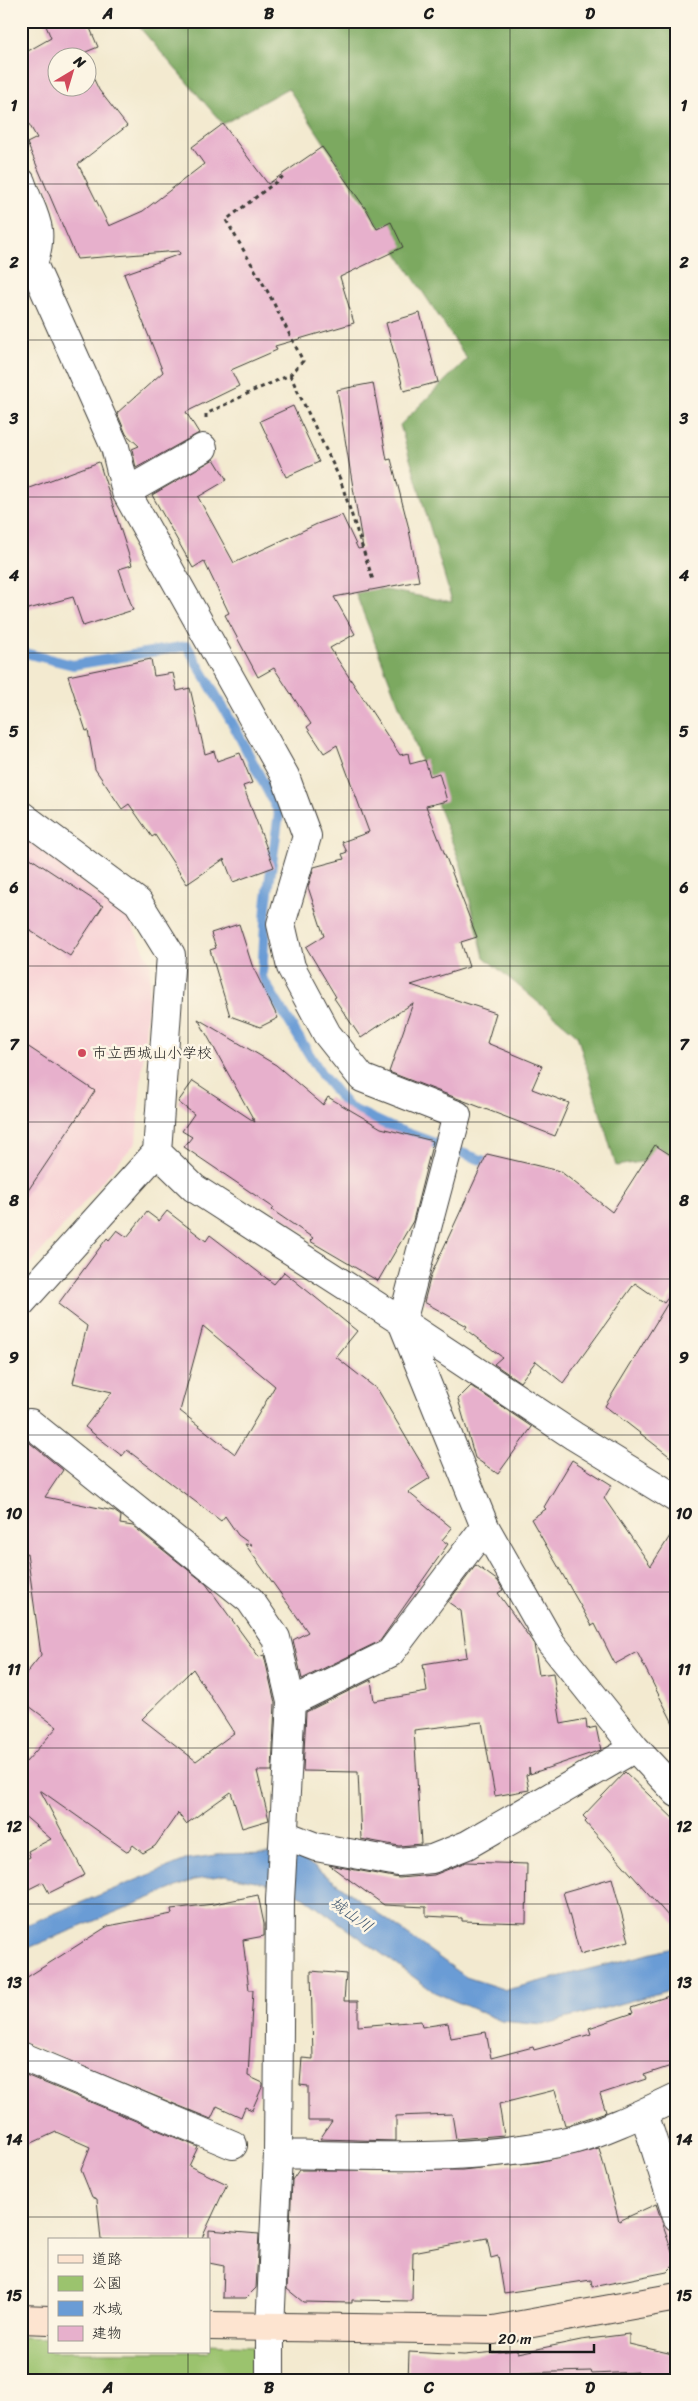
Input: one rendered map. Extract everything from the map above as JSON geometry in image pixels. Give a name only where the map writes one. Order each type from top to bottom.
[{"type":"street","points":[[21,182],[40,229],[39,245],[33,264],[115,446],[126,492],[285,776],[301,818],[307,836],[281,924],[291,967],[327,1034],[362,1078],[458,1114],[402,1322],[485,1527],[551,1643],[635,1748],[677,1793]]},
{"type":"street","points":[[126,492],[203,448]]},
{"type":"street","points":[[21,815],[138,902],[172,955],[157,1152],[21,1303]]},
{"type":"street","points":[[157,1152],[194,1188],[574,1436],[677,1499]]},
{"type":"street","points":[[21,1424],[30,1423],[250,1600],[276,1638],[291,1702],[280,1900],[278,2154],[270,2328],[270,2380]]},
{"type":"street","points":[[291,1702],[390,1653],[485,1527]]},
{"type":"street","points":[[284,1841],[398,1862],[432,1859],[467,1845],[635,1748]]},
{"type":"street","points":[[21,2056],[233,2145]]},
{"type":"street","points":[[278,2154],[425,2157],[508,2151],[573,2140],[644,2113],[677,2096]]},
{"type":"street","points":[[644,2113],[677,2217]]},
{"type":"street","points":[[210,2326],[494,2330],[677,2297]]},
{"type":"street","points":[[21,2319],[48,2320]]},
{"type":"path","points":[[203,448],[206,414],[290,375],[303,361],[269,294],[226,220],[285,175]]},
{"type":"path","points":[[290,375],[340,479],[374,580]]},
{"type":"shaded area","name":"市立西城山小学校","points":[[21,834],[129,918],[151,965],[136,1142],[21,1275]]},
{"type":"green space","points":[[134,21],[677,21],[677,1156],[616,1166],[577,1035],[484,957],[461,865],[352,584],[452,602],[400,425],[467,359],[288,88],[223,124]]},
{"type":"green space","points":[[22,2337],[48,2338],[48,2354],[210,2354],[210,2344],[254,2346],[255,2380],[21,2380]]},
{"type":"water","name":"城山川","points":[[272,1853],[306,1861],[466,1977],[506,1990],[677,1947],[677,1988],[543,2025],[501,2021],[434,1992],[304,1897],[271,1884],[225,1875],[194,1880],[21,1951],[21,1927],[188,1859],[224,1854]]},
{"type":"building","points":[[44,21],[87,21],[98,47],[48,48],[48,98],[98,98],[98,88],[127,126],[78,164],[109,226],[143,211],[204,164],[192,147],[223,124],[268,184],[322,147],[368,212],[377,229],[391,222],[403,247],[340,277],[354,323],[275,346],[277,350],[231,370],[239,386],[186,412],[199,433],[136,468],[132,449],[139,446],[126,434],[117,413],[163,372],[124,274],[180,254],[179,251],[77,259],[27,143],[37,138],[21,110],[21,55],[51,38]]},
{"type":"building","points":[[420,313],[438,382],[404,391],[386,323]]},
{"type":"building","points":[[373,383],[387,460],[391,459],[408,525],[419,581],[334,597],[355,634],[330,648],[400,755],[408,753],[410,764],[425,760],[430,776],[439,773],[447,801],[426,806],[477,937],[461,942],[469,967],[411,985],[496,1013],[487,1043],[542,1066],[532,1089],[569,1103],[555,1136],[389,1072],[413,1003],[361,1038],[334,998],[336,997],[306,947],[324,936],[308,887],[314,867],[344,859],[342,854],[347,852],[342,842],[369,832],[337,745],[324,753],[307,727],[311,724],[274,668],[258,677],[225,615],[229,613],[204,561],[193,568],[152,495],[214,459],[227,480],[198,497],[234,563],[317,524],[342,515],[358,549],[363,548],[337,390]]},
{"type":"building","points":[[293,406],[319,462],[286,477],[260,421]]},
{"type":"building","points":[[99,462],[132,565],[119,569],[133,610],[83,626],[73,597],[21,611],[21,491]]},
{"type":"building","points":[[151,659],[154,676],[173,673],[177,691],[190,688],[205,754],[214,751],[217,761],[240,753],[252,783],[243,786],[274,867],[233,882],[224,859],[187,884],[155,835],[152,837],[129,804],[122,809],[95,769],[88,730],[86,731],[68,676]]},
{"type":"building","points":[[21,852],[103,906],[70,956],[21,925]]},
{"type":"building","points":[[239,924],[252,965],[278,1018],[260,1027],[230,1016],[210,950],[216,948],[211,933]]},
{"type":"building","points":[[198,1019],[276,1065],[323,1105],[328,1097],[381,1128],[433,1141],[413,1221],[378,1281],[310,1241],[313,1238],[272,1210],[274,1208],[184,1147],[192,1137],[182,1131],[194,1114],[178,1102],[193,1081],[255,1122]]},
{"type":"building","points":[[21,1042],[95,1091],[21,1201]]},
{"type":"building","points":[[655,1145],[677,1159],[677,1286],[664,1303],[635,1283],[563,1383],[536,1361],[520,1382],[494,1364],[502,1357],[465,1329],[467,1326],[424,1302],[431,1275],[487,1154],[560,1171],[612,1212]]},
{"type":"building","points":[[167,1211],[206,1241],[210,1235],[274,1284],[284,1272],[357,1331],[336,1357],[378,1390],[430,1478],[408,1492],[452,1528],[442,1540],[448,1544],[380,1641],[302,1679],[293,1640],[308,1632],[245,1544],[252,1545],[238,1535],[225,1516],[221,1521],[127,1450],[122,1456],[85,1427],[112,1392],[73,1383],[87,1326],[58,1304],[107,1238],[109,1240],[117,1230],[127,1237],[147,1212],[159,1221]],"holes":[[[203,1326],[275,1386],[235,1454],[180,1411]]]},
{"type":"building","points":[[677,1288],[677,1462],[605,1406]]},
{"type":"building","points":[[471,1386],[532,1427],[498,1474],[475,1458],[458,1399]]},
{"type":"building","points":[[21,1439],[25,1439],[63,1470],[45,1497],[114,1511],[121,1516],[120,1524],[133,1526],[206,1584],[259,1657],[264,1655],[275,1703],[272,1771],[257,1771],[269,1820],[242,1828],[231,1792],[186,1824],[178,1813],[155,1846],[143,1853],[133,1845],[128,1852],[40,1790],[85,1875],[49,1893],[43,1882],[21,1893],[21,1862],[30,1857],[28,1851],[51,1839],[21,1813],[21,1753],[26,1762],[57,1727],[21,1700],[21,1680],[41,1655],[27,1553],[21,1555]],"holes":[[[193,1669],[234,1733],[196,1761],[142,1719]]]},
{"type":"building","points":[[572,1460],[612,1485],[604,1498],[651,1566],[677,1525],[677,1731],[637,1652],[615,1664],[595,1624],[592,1626],[531,1519],[546,1509],[544,1507]]},
{"type":"building","points":[[476,1565],[498,1581],[503,1590],[498,1593],[534,1644],[539,1675],[553,1673],[561,1724],[586,1719],[587,1729],[596,1727],[601,1750],[530,1774],[529,1767],[529,1774],[526,1775],[529,1790],[495,1796],[482,1722],[414,1730],[421,1844],[399,1846],[361,1839],[358,1772],[303,1771],[306,1712],[371,1680],[374,1701],[427,1692],[423,1664],[467,1657],[461,1611],[448,1602]]},
{"type":"building","points":[[625,1772],[677,1822],[677,1926],[585,1822],[587,1820],[583,1816]]},
{"type":"building","points":[[466,1862],[527,1864],[526,1923],[462,1921],[462,1918],[426,1916],[426,1907],[384,1905],[329,1865],[399,1878],[434,1875]]},
{"type":"building","points":[[612,1878],[629,1941],[580,1954],[563,1892]]},
{"type":"building","points":[[258,1895],[264,1924],[264,1936],[243,1940],[249,1990],[253,1990],[248,2076],[263,2083],[263,2085],[252,2110],[245,2107],[241,2117],[217,2106],[211,2119],[21,2041],[21,1981],[108,1926],[172,1914],[171,1909],[214,1904]]},
{"type":"building","points":[[311,1971],[346,1974],[344,2001],[358,2001],[358,2026],[421,2021],[422,2027],[448,2023],[451,2038],[486,2032],[491,2058],[533,2047],[534,2050],[591,2034],[589,2028],[633,2013],[631,2008],[669,1996],[677,2020],[677,2064],[644,2075],[646,2079],[600,2094],[606,2112],[568,2125],[565,2125],[555,2090],[499,2104],[504,2135],[456,2139],[452,2114],[396,2116],[396,2141],[320,2139],[332,2121],[308,2121],[308,2086],[300,2085],[302,2058],[313,2059]]},
{"type":"building","points":[[21,2073],[198,2147],[189,2166],[227,2184],[202,2238],[101,2238],[97,2199],[92,2197],[81,2170],[90,2147],[56,2132],[21,2148]]},
{"type":"building","points":[[599,2148],[619,2221],[656,2204],[676,2263],[667,2272],[592,2287],[591,2280],[504,2293],[498,2256],[491,2258],[487,2238],[413,2252],[412,2301],[352,2300],[352,2303],[303,2302],[287,2289],[292,2180],[299,2170],[462,2170],[538,2162]]},
{"type":"building","points":[[209,2230],[259,2234],[256,2288],[246,2298],[223,2298],[224,2266],[210,2263]]},
{"type":"building","points":[[629,2334],[629,2344],[677,2355],[677,2380],[636,2380],[638,2372],[592,2374],[591,2371],[520,2373],[520,2376],[510,2377],[510,2380],[408,2380],[409,2352],[464,2355],[518,2350],[518,2353],[581,2340]]},
{"type":"waterway","points":[[21,652],[73,665],[187,646],[235,728],[279,813],[266,906],[262,978],[322,1075],[348,1107],[393,1128],[495,1165]]},
{"type":"place","name":"市立西城山小学校","points":[[82,1053]]}]
